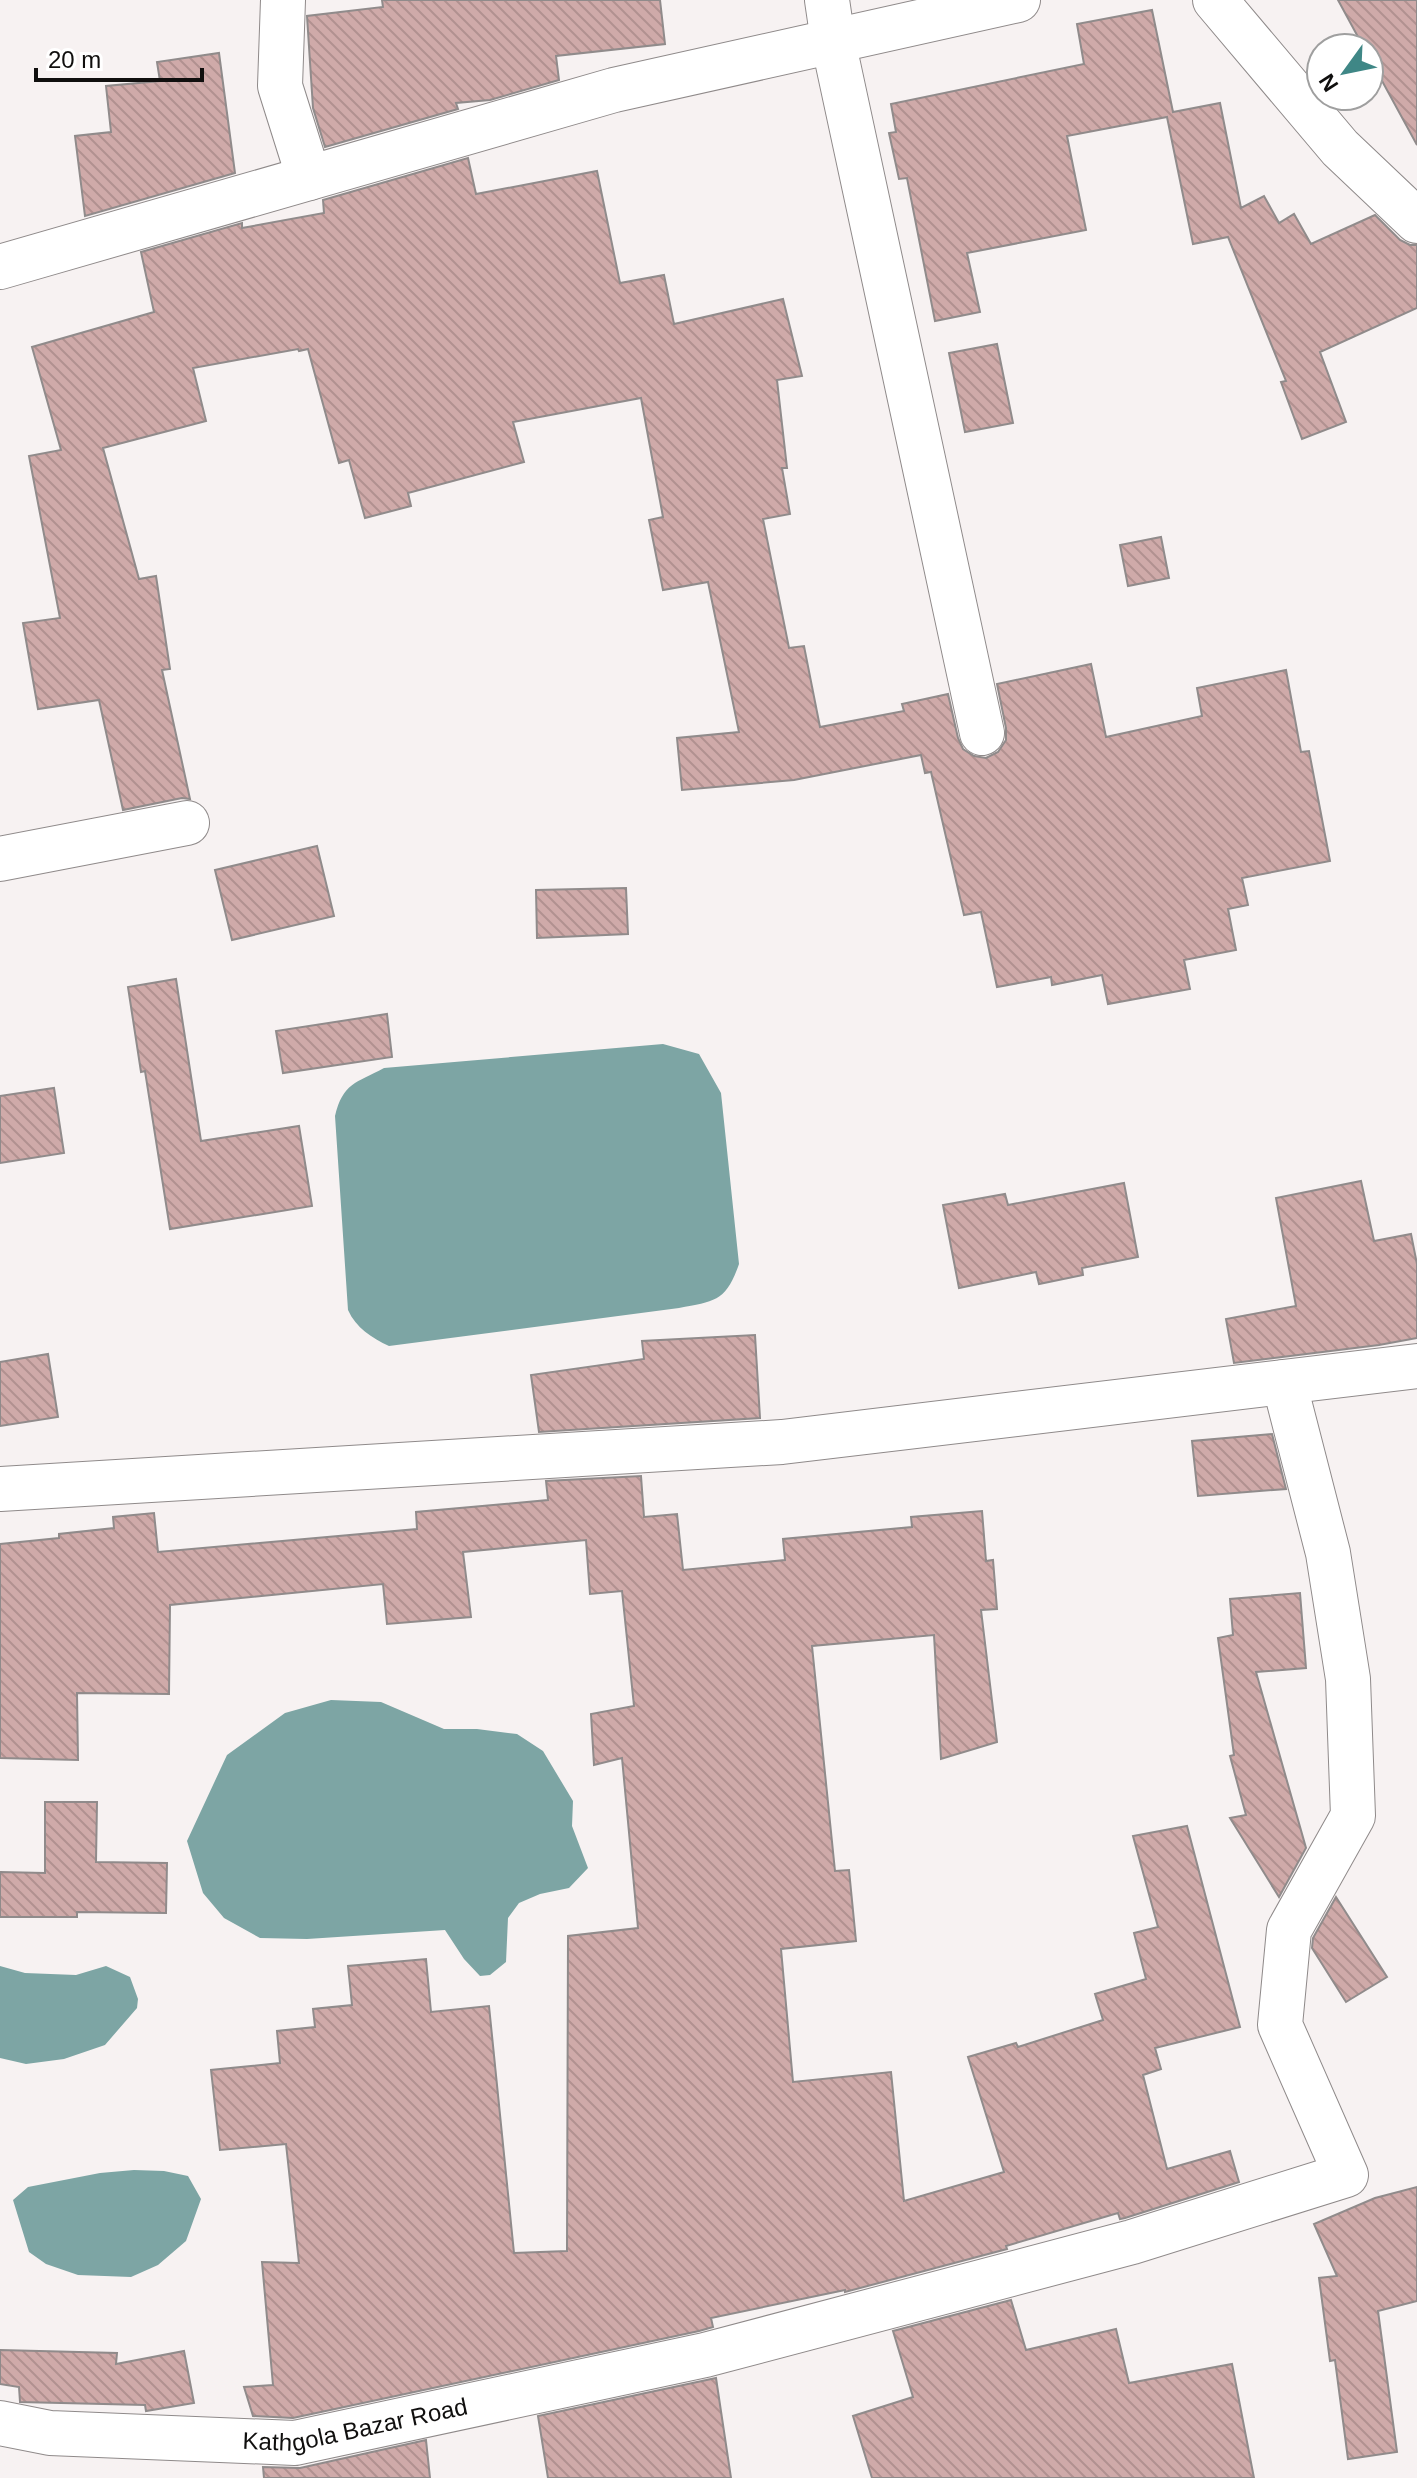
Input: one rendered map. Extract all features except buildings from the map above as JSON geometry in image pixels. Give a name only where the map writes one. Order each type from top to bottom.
[{"type":"street","points":[[283,0],[280,86],[309,178]]},
{"type":"street","points":[[0,267],[614,90],[830,21],[1018,0]]},
{"type":"street","points":[[1215,0],[1340,148],[1417,221]]},
{"type":"street","points":[[830,21],[982,733]]},
{"type":"street","points":[[0,859],[187,823]]},
{"type":"street","points":[[0,1489],[782,1442],[1417,1366]]},
{"type":"street","name":"Kathgola Bazar Road","points":[[0,2423],[50,2433],[245,2459],[295,2443],[705,2355],[1132,2242],[1346,2175],[1280,2025],[1289,1930],[1353,1816],[1348,1679],[1328,1553],[1284,1382]]},
{"type":"water","points":[[663,1044],[699,1054],[721,1093],[739,1264],[724,1292],[711,1301],[679,1308],[389,1346],[360,1327],[348,1310],[335,1116],[342,1097],[352,1085],[384,1068]]},
{"type":"water","points":[[331,1700],[381,1702],[444,1729],[517,1734],[543,1751],[573,1801],[572,1826],[588,1868],[569,1888],[540,1894],[519,1903],[508,1918],[506,1962],[490,1975],[480,1976],[464,1959],[445,1930],[307,1939],[260,1938],[224,1918],[203,1893],[187,1841],[227,1755],[285,1713]]},
{"type":"water","points":[[0,1966],[25,1973],[76,1975],[106,1966],[130,1977],[138,1999],[137,2008],[105,2045],[64,2059],[26,2064],[0,2058]]},
{"type":"water","points":[[134,2170],[188,2176],[201,2199],[186,2241],[158,2265],[131,2277],[78,2275],[46,2264],[29,2252],[13,2200],[28,2187],[100,2173]]}]
